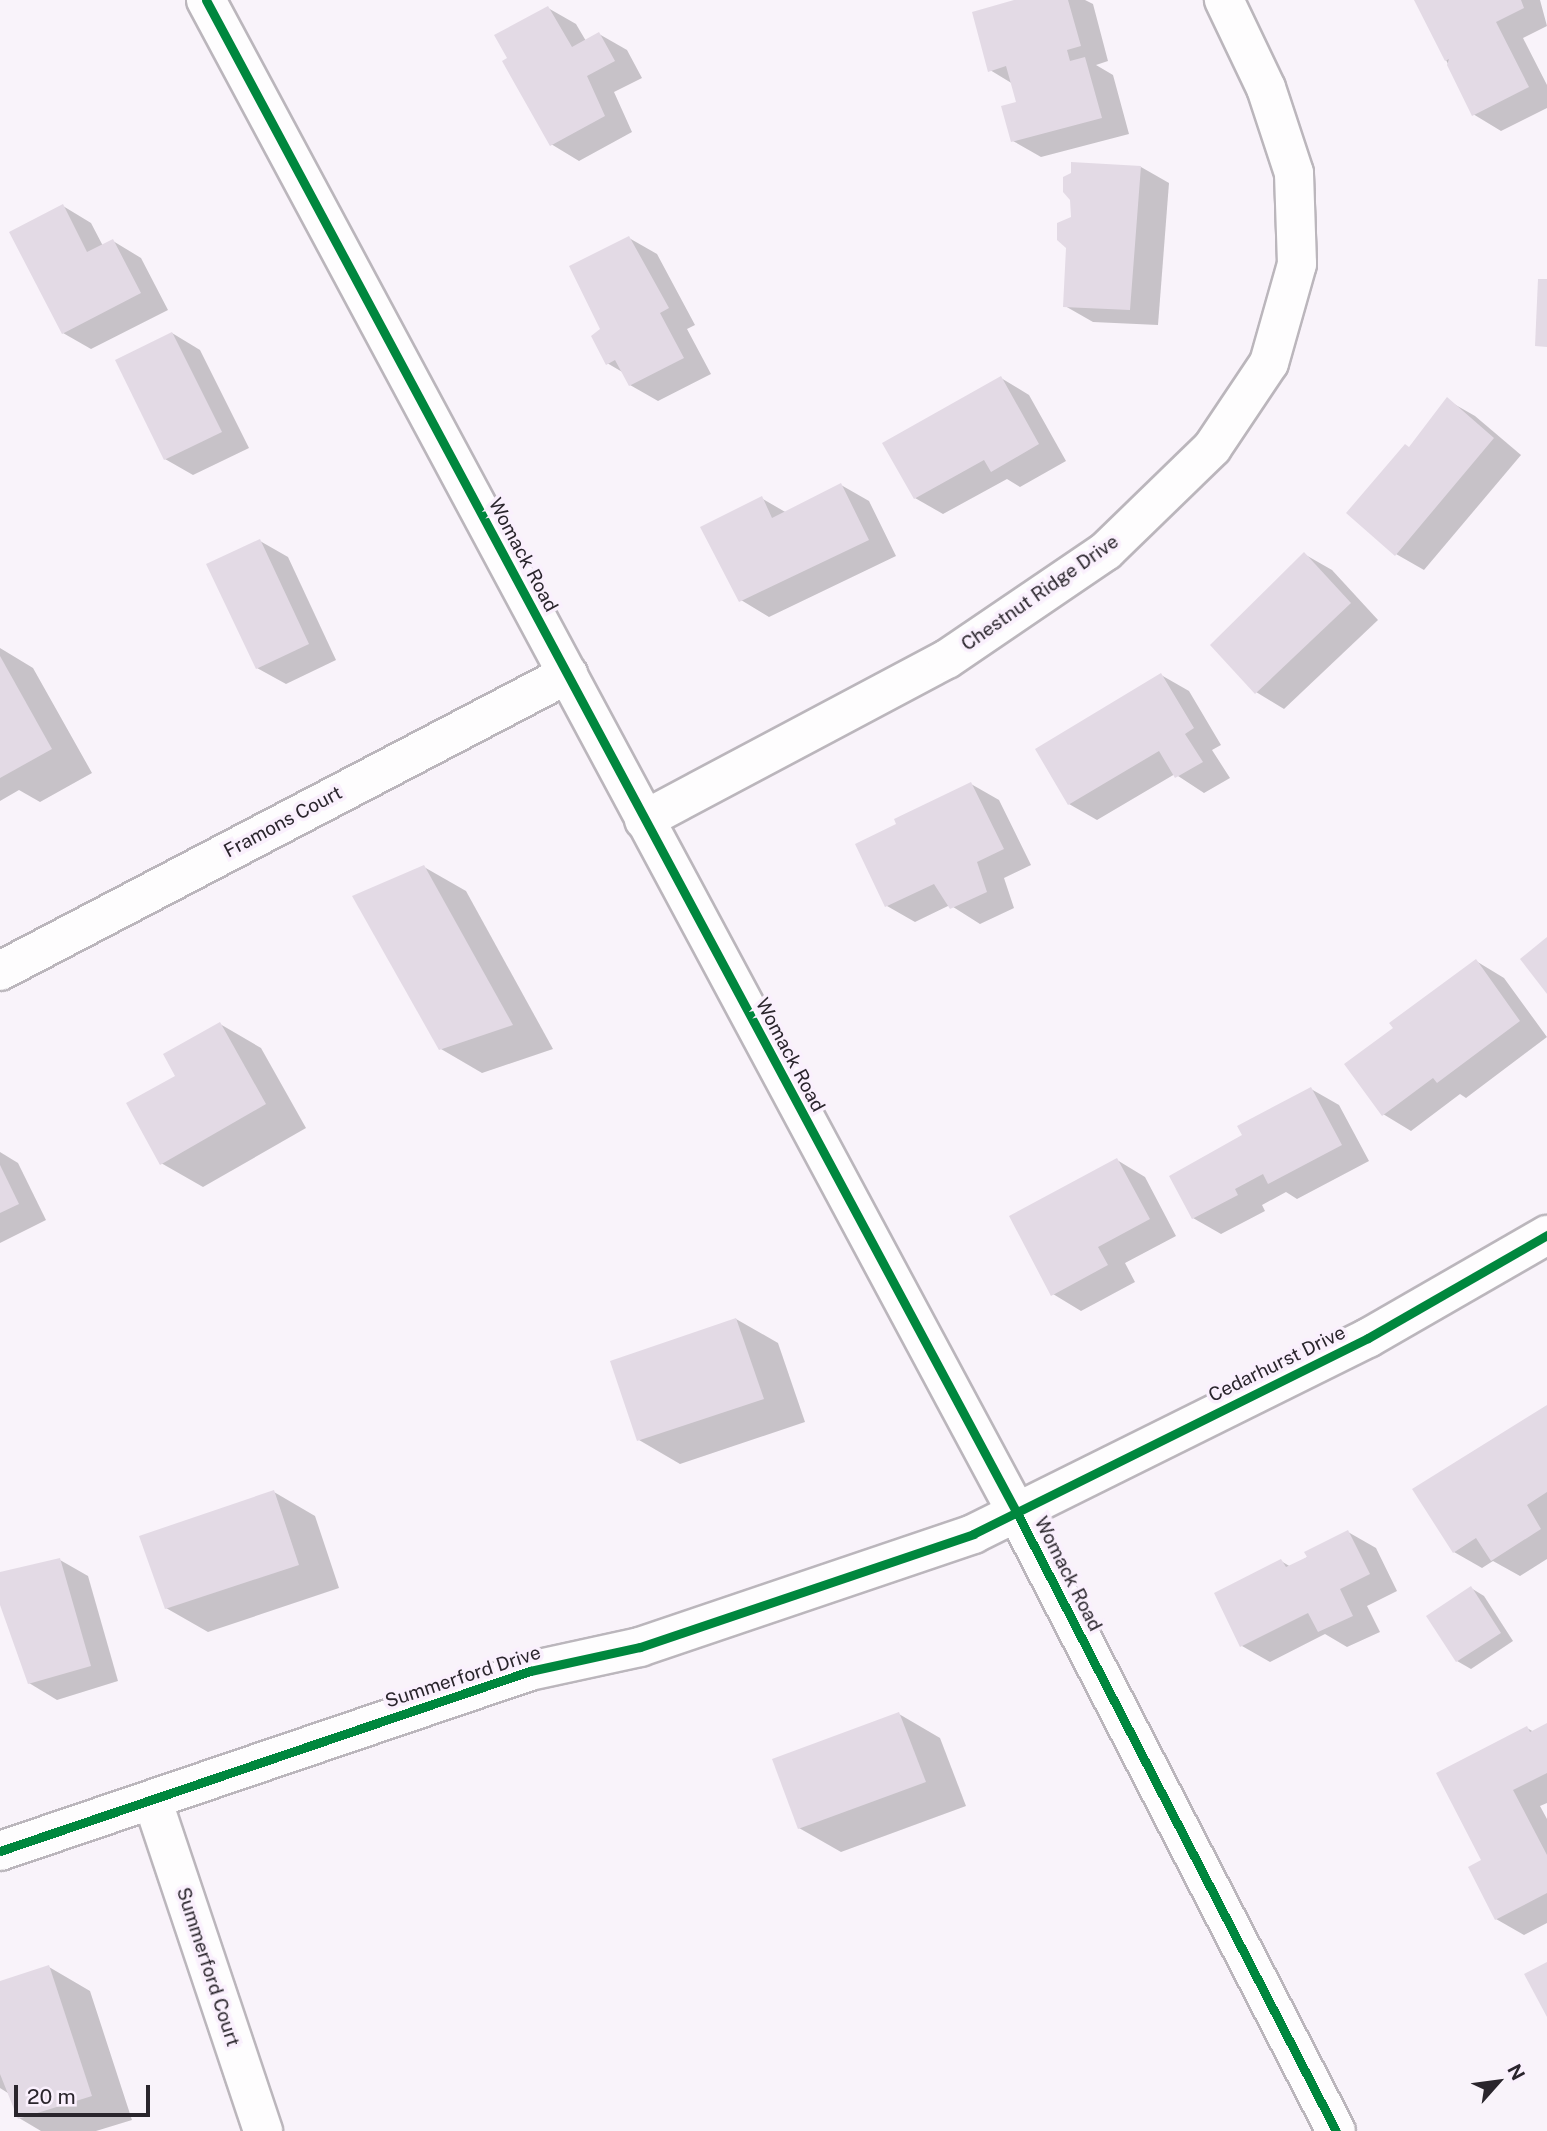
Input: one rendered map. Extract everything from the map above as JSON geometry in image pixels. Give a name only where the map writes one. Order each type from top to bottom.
[{"type":"street","name":"Womack Road","points":[[206,0],[1017,1513],[1336,2131]]},
{"type":"street","name":"Chestnut Ridge Drive","points":[[644,820],[947,659],[1106,551],[1212,449],[1269,363],[1297,264],[1294,173],[1266,88],[1224,0]]},
{"type":"street","name":"Framons Court","points":[[0,971],[568,674]]},
{"type":"street","name":"Cedarhurst Drive","points":[[1017,1513],[1368,1338],[1547,1235]]},
{"type":"street","name":"Summerford Drive","points":[[0,1851],[153,1802],[530,1671],[640,1647],[762,1608],[973,1534],[1017,1513]]},
{"type":"street","name":"Summerford Court","points":[[153,1802],[263,2131]]},
{"type":"building","points":[[1014,0],[1068,0],[1081,46],[1067,50],[1070,61],[1085,57],[1102,118],[1011,142],[1001,106],[1016,102],[1006,66],[988,72],[972,12]]},
{"type":"building","points":[[1414,0],[1521,0],[1524,8],[1496,22],[1529,87],[1472,116],[1447,65],[1449,59],[1445,61]]},
{"type":"building","points":[[548,6],[572,47],[599,32],[615,61],[587,76],[605,116],[550,146],[502,61],[507,58],[494,35]]},
{"type":"building","points":[[1071,162],[1141,166],[1130,310],[1063,307],[1066,248],[1057,240],[1057,223],[1071,217],[1070,200],[1063,192],[1063,177],[1071,173]]},
{"type":"building","points":[[63,204],[87,252],[113,239],[141,293],[62,334],[9,232]]},
{"type":"building","points":[[629,236],[669,308],[660,313],[684,358],[629,386],[615,360],[606,365],[591,336],[600,329],[569,266]]},
{"type":"building","points":[[1538,279],[1547,279],[1547,347],[1535,346]]},
{"type":"building","points":[[172,332],[222,432],[164,460],[115,360]]},
{"type":"building","points":[[1001,376],[1039,444],[991,472],[984,460],[914,499],[882,443]]},
{"type":"building","points":[[1447,397],[1494,438],[1395,556],[1346,513],[1405,444],[1409,447]]},
{"type":"building","points":[[841,483],[869,540],[739,602],[700,527],[762,496],[772,518]]},
{"type":"building","points":[[260,539],[309,644],[256,669],[206,564]]},
{"type":"building","points":[[1304,552],[1351,603],[1255,694],[1210,645]]},
{"type":"building","points":[[0,656],[52,749],[0,778]]},
{"type":"building","points":[[1161,673],[1194,728],[1185,734],[1203,762],[1175,778],[1159,751],[1068,805],[1035,749]]},
{"type":"building","points":[[971,782],[1004,849],[977,862],[987,892],[950,909],[934,884],[885,907],[855,844],[896,824],[894,819]]},
{"type":"building","points":[[424,865],[513,1025],[439,1050],[352,896]]},
{"type":"building","points":[[1547,937],[1547,994],[1520,959]]},
{"type":"building","points":[[1476,959],[1520,1021],[1437,1083],[1433,1078],[1382,1116],[1344,1064],[1393,1028],[1389,1023]]},
{"type":"building","points":[[220,1022],[266,1104],[160,1165],[126,1103],[175,1076],[163,1054]]},
{"type":"building","points":[[1311,1087],[1342,1145],[1268,1184],[1263,1174],[1235,1189],[1238,1195],[1192,1219],[1169,1176],[1242,1135],[1237,1126]]},
{"type":"building","points":[[1117,1158],[1150,1219],[1098,1247],[1108,1265],[1051,1296],[1009,1216]]},
{"type":"building","points":[[0,1165],[19,1204],[0,1213]]},
{"type":"building","points":[[736,1318],[764,1399],[637,1441],[610,1361]]},
{"type":"building","points":[[1547,1405],[1547,1492],[1527,1505],[1541,1529],[1491,1561],[1476,1538],[1453,1553],[1412,1489]]},
{"type":"building","points":[[274,1490],[299,1565],[165,1609],[139,1536]]},
{"type":"building","points":[[1348,1530],[1370,1574],[1340,1589],[1353,1616],[1318,1632],[1308,1613],[1240,1647],[1214,1593],[1281,1559],[1286,1567],[1307,1557],[1304,1552]]},
{"type":"building","points":[[60,1558],[91,1666],[28,1684],[0,1605],[0,1572]]},
{"type":"building","points":[[1471,1586],[1501,1633],[1456,1662],[1426,1616]]},
{"type":"building","points":[[899,1712],[926,1782],[798,1829],[772,1759]]},
{"type":"building","points":[[1547,1723],[1547,1773],[1513,1790],[1547,1855],[1547,1893],[1495,1920],[1468,1867],[1481,1860],[1436,1773],[1527,1726],[1530,1732]]},
{"type":"building","points":[[1547,1962],[1547,2017],[1524,1974]]},
{"type":"building","points":[[49,1965],[92,2096],[18,2119],[0,2074],[0,1981]]},
{"type":"cycle path","points":[[206,0],[1017,1513],[1336,2131]]},
{"type":"cycle path","points":[[0,1851],[530,1671],[640,1647],[973,1534],[1368,1338],[1547,1235]]}]
